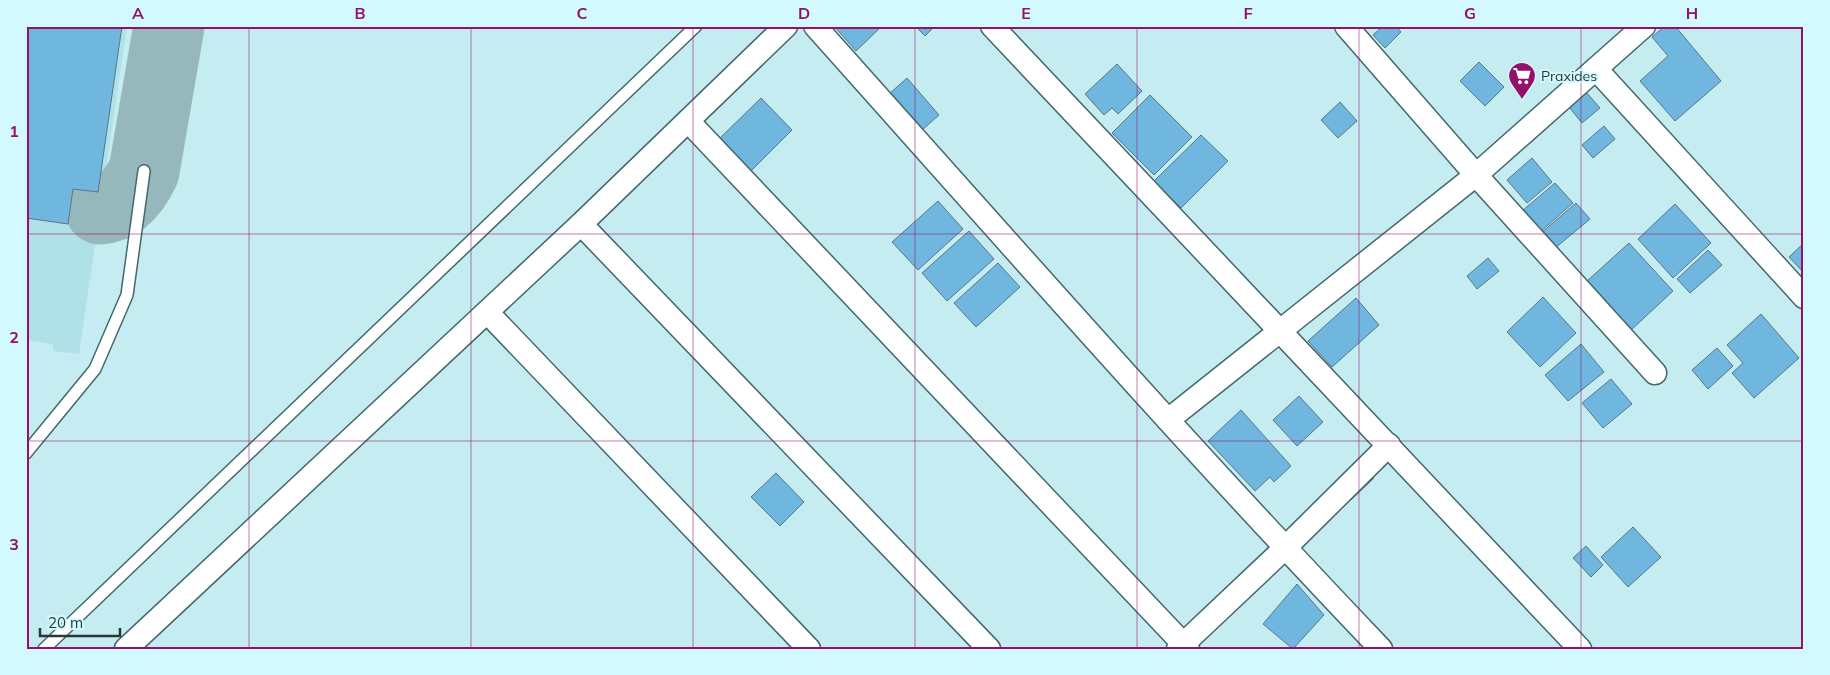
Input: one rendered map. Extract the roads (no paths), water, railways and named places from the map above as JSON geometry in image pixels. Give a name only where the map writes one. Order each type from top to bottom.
[{"type":"street","points":[[126,649],[581,224],[786,26]]},
{"type":"street","points":[[815,26],[1168,420],[1285,548],[1381,649]]},
{"type":"street","points":[[992,26],[1280,332],[1390,445],[1580,649]]},
{"type":"street","points":[[1346,26],[1476,175],[1655,373]]},
{"type":"street","points":[[1168,420],[1476,175],[1644,26]]},
{"type":"street","points":[[1596,69],[1804,297]]},
{"type":"street","points":[[688,120],[1183,647],[1390,445]]},
{"type":"street","points":[[581,224],[988,649]]},
{"type":"street","points":[[487,312],[809,649]]},
{"type":"lane","points":[[44,649],[696,26]]},
{"type":"lane","points":[[26,453],[95,369],[120,311],[126,295],[144,171]]},
{"type":"place","name":"Praxides","points":[[1522,100]]}]
